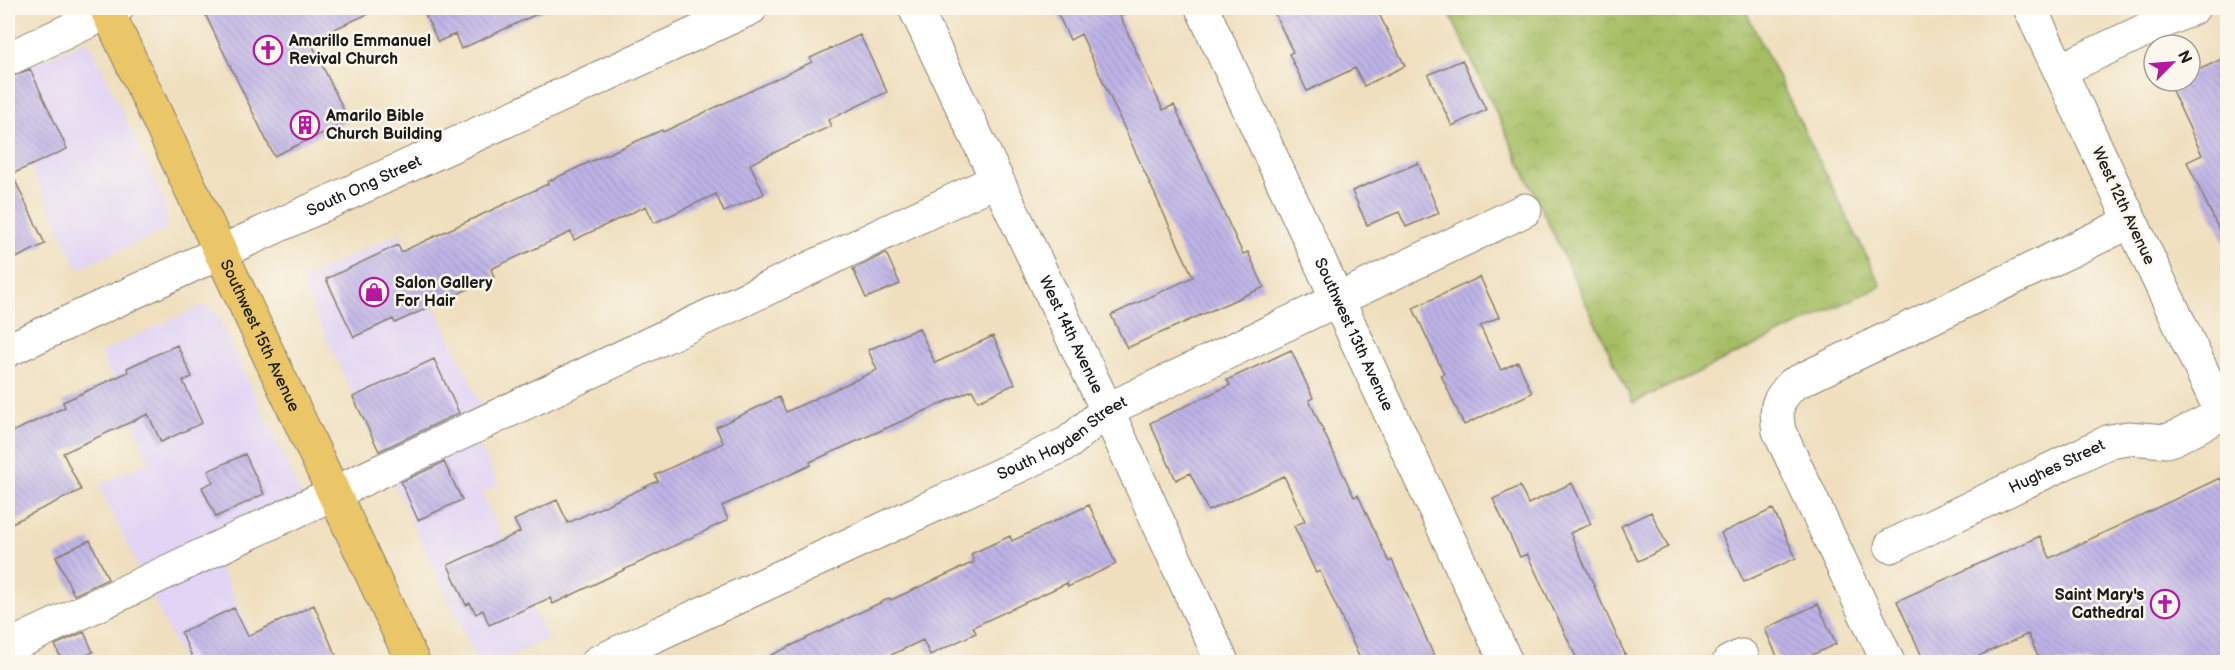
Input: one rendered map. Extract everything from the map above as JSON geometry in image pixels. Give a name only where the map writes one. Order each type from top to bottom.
[{"type":"main road","name":"Southwest 15th Avenue","points":[[110,9],[412,663]]},
{"type":"street","name":"South Ong Street","points":[[8,350],[751,8]]},
{"type":"street","name":"West 14th Avenue","points":[[915,8],[1107,410],[1221,662]]},
{"type":"street","name":"Southwest 13th Avenue","points":[[1202,8],[1506,663]]},
{"type":"street","name":"West 12th Avenue","points":[[2030,8],[2217,403]]},
{"type":"street","points":[[2060,70],[2193,8]]},
{"type":"street","points":[[8,59],[110,9]]},
{"type":"street","points":[[8,647],[997,180]]},
{"type":"street","name":"South Hayden Street","points":[[598,663],[1068,443],[1107,410],[1525,210]]},
{"type":"street","points":[[1888,663],[1779,431],[1776,411],[1781,396],[1794,384],[2130,222]]},
{"type":"street","name":"Hughes Street","points":[[1891,546],[2110,441],[2128,438],[2166,441],[2175,438],[2214,418],[2217,403]]},
{"type":"shaded area","points":[[88,40],[165,202],[167,229],[78,269],[8,119],[8,77]]},
{"type":"shaded area","points":[[400,233],[484,410],[382,457],[299,280]]},
{"type":"shaded area","points":[[201,306],[215,311],[302,495],[139,570],[99,485],[150,461],[100,353]]},
{"type":"shaded area","points":[[477,439],[499,485],[482,493],[548,639],[496,662],[478,662],[392,480]]},
{"type":"shaded area","points":[[219,564],[263,662],[183,662],[151,594]]},
{"type":"green space","points":[[1447,8],[1744,8],[1881,286],[1633,403]]},
{"type":"building","points":[[224,8],[381,8],[310,40],[349,121],[274,156],[206,16]]},
{"type":"building","points":[[422,8],[550,8],[461,49],[455,34],[438,42]]},
{"type":"building","points":[[1055,8],[1139,8],[1120,16],[1163,110],[1174,105],[1243,254],[1248,252],[1264,287],[1127,348],[1111,315],[1193,277],[1081,34],[1070,40]]},
{"type":"building","points":[[1272,8],[1376,8],[1405,66],[1364,86],[1355,68],[1307,91],[1289,54],[1293,52]]},
{"type":"building","points":[[860,35],[887,92],[828,120],[831,126],[750,164],[764,194],[724,212],[716,194],[654,223],[646,206],[574,240],[571,232],[491,269],[494,277],[395,323],[393,319],[354,337],[326,279],[398,245],[401,252],[548,184],[547,182],[594,160],[662,130],[663,132],[812,62],[810,58]]},
{"type":"building","points":[[2228,56],[2228,249],[2187,162],[2202,155],[2173,93],[2202,93],[2202,68]]},
{"type":"building","points":[[1462,60],[1486,110],[1452,126],[1428,75]]},
{"type":"building","points":[[30,69],[67,149],[12,174],[45,244],[8,262],[8,78]]},
{"type":"building","points":[[1418,163],[1439,213],[1406,227],[1399,212],[1367,225],[1352,191]]},
{"type":"building","points":[[886,253],[900,284],[866,298],[853,269]]},
{"type":"building","points":[[1480,277],[1499,317],[1480,326],[1501,370],[1518,362],[1532,393],[1464,425],[1441,375],[1444,374],[1413,308]]},
{"type":"building","points":[[919,328],[935,363],[993,336],[1015,384],[978,401],[972,390],[810,462],[811,465],[722,506],[728,520],[553,604],[550,598],[489,625],[483,610],[476,614],[470,603],[466,605],[448,565],[520,532],[514,520],[557,500],[568,523],[658,481],[655,475],[723,443],[716,427],[779,397],[786,412],[877,370],[868,350]]},
{"type":"building","points":[[177,345],[192,377],[183,381],[202,423],[161,442],[148,414],[63,453],[81,490],[8,525],[8,434],[65,407],[63,402],[128,372],[127,368]]},
{"type":"building","points":[[1291,350],[1313,398],[1309,400],[1354,497],[1358,495],[1389,562],[1392,560],[1437,663],[1362,663],[1320,571],[1316,573],[1294,526],[1305,521],[1284,476],[1208,511],[1190,473],[1176,480],[1150,423],[1230,385],[1227,380]]},
{"type":"building","points":[[434,359],[459,413],[379,451],[353,397]]},
{"type":"building","points":[[245,454],[264,494],[216,517],[202,487],[213,482],[208,471]]},
{"type":"building","points":[[444,462],[462,500],[418,520],[401,482]]},
{"type":"building","points":[[2220,478],[2228,493],[2228,663],[2041,663],[2028,634],[1963,663],[1925,663],[1897,601],[2040,536],[2050,558]]},
{"type":"building","points":[[1572,483],[1591,524],[1570,533],[1629,663],[1579,663],[1527,554],[1520,557],[1493,499],[1520,486],[1528,504]]},
{"type":"building","points":[[1089,505],[1116,564],[1068,587],[1067,583],[973,627],[976,633],[930,655],[923,640],[874,663],[755,663],[890,598],[891,600],[974,562],[971,554],[1010,536],[1012,541]]},
{"type":"building","points":[[1773,509],[1796,558],[1744,582],[1721,533]]},
{"type":"building","points":[[1651,512],[1668,547],[1638,561],[1621,526]]},
{"type":"building","points":[[90,540],[108,579],[74,595],[56,556]]},
{"type":"building","points":[[1818,604],[1836,644],[1795,663],[1780,663],[1765,629]]},
{"type":"building","points":[[314,605],[339,663],[191,663],[194,661],[181,632],[234,608],[248,636]]},
{"type":"building","points":[[84,632],[93,652],[72,663],[63,663],[55,645]]},
{"type":"place","name":"Amarillo Emmanuel Revival Church","points":[[268,50]]},
{"type":"place","name":"Amarilo Bible Church Building","points":[[305,125]]},
{"type":"place","name":"Salon Gallery For Hair","points":[[374,292]]},
{"type":"place","name":"Saint Mary's Cathedral","points":[[2165,604]]}]
